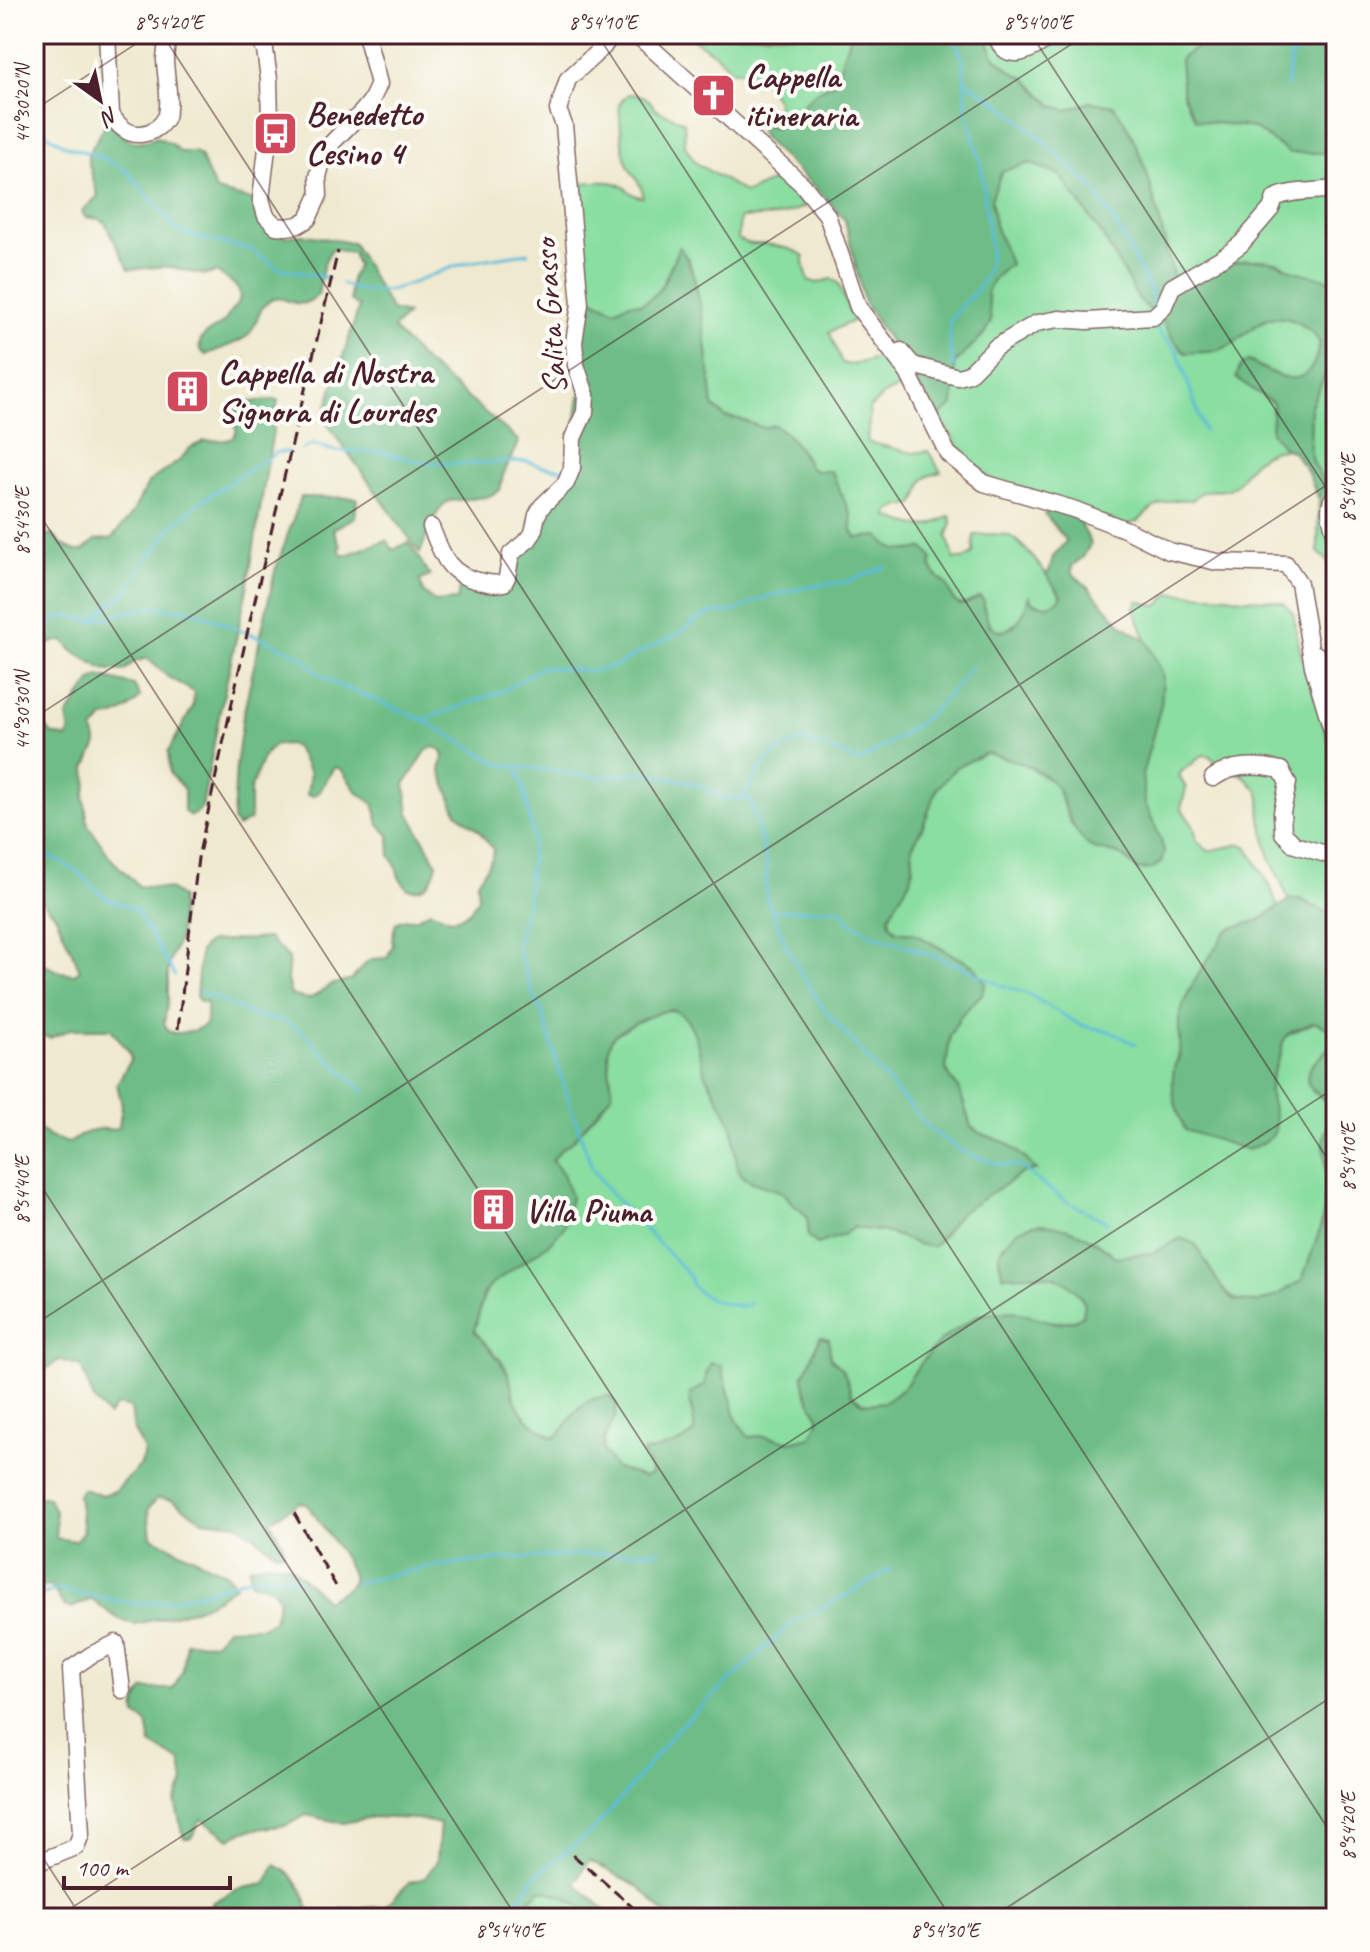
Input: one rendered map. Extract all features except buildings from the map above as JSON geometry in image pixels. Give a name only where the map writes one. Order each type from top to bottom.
[{"type":"street","points":[[107,34],[111,114],[116,123],[133,134],[153,131],[166,117],[169,107],[165,59],[167,34]]},
{"type":"street","points":[[256,34],[265,50],[269,79],[270,123],[261,199],[266,216],[276,226],[286,227],[308,219],[319,195],[318,177],[325,150],[362,112],[379,84],[366,34]]},
{"type":"street","name":"Salita Grasso","points":[[431,527],[442,555],[462,577],[495,585],[504,583],[511,554],[529,539],[542,506],[566,483],[572,468],[573,438],[585,412],[586,395],[576,365],[574,342],[580,304],[564,125],[558,110],[568,79],[603,47],[612,34]]},
{"type":"street","points":[[636,34],[803,185],[827,215],[858,307],[908,373],[948,454],[984,483],[1073,509],[1127,530],[1169,551],[1217,562],[1286,564],[1299,583],[1313,666],[1336,743]]},
{"type":"street","points":[[996,34],[1000,46],[1010,53],[1037,46],[1053,34]]},
{"type":"street","points":[[874,328],[881,328],[911,363],[963,377],[975,371],[996,347],[1037,323],[1059,319],[1087,321],[1153,317],[1163,308],[1172,287],[1241,244],[1271,209],[1275,198],[1288,193],[1336,188]]},
{"type":"street","points":[[1336,494],[1329,506],[1336,536]]},
{"type":"street","points":[[1309,642],[1333,677]]},
{"type":"street","points":[[1213,778],[1223,771],[1243,767],[1265,766],[1281,770],[1288,783],[1282,812],[1283,833],[1295,845],[1336,857]]},
{"type":"street","points":[[34,1864],[76,1847],[81,1834],[71,1669],[116,1643],[122,1690]]},
{"type":"green space","points":[[686,34],[848,34],[849,39],[835,82],[815,93],[802,110],[775,127],[760,125],[771,116],[778,102],[765,82],[756,74],[733,71],[718,56]]},
{"type":"green space","points":[[848,34],[984,34],[995,58],[1025,78],[1053,106],[1067,110],[1091,102],[1113,105],[1144,165],[1173,276],[1189,282],[1240,261],[1263,260],[1335,283],[1336,352],[1311,405],[1310,448],[1313,462],[1326,487],[1319,498],[1307,470],[1293,451],[1285,449],[1271,432],[1273,403],[1236,378],[1240,367],[1248,361],[1272,373],[1298,378],[1313,365],[1320,343],[1315,336],[1297,322],[1273,318],[1218,350],[1185,353],[1163,321],[1139,300],[1103,236],[1060,175],[1030,163],[1002,171],[991,199],[995,225],[1010,264],[994,278],[987,292],[991,321],[984,334],[955,363],[953,405],[938,417],[864,302],[845,220],[760,132],[760,125],[775,127],[782,124],[802,110],[804,103],[815,93],[835,82]]},
{"type":"green space","points":[[984,34],[1207,34],[1203,43],[1196,120],[1254,128],[1289,153],[1336,152],[1336,287],[1335,283],[1291,270],[1278,262],[1189,282],[1173,276],[1144,165],[1126,124],[1114,106],[1091,102],[1067,110],[1053,106],[1025,78],[995,58]]},
{"type":"green space","points":[[1207,34],[1333,34],[1328,42],[1336,58],[1336,152],[1289,153],[1254,128],[1196,120],[1183,96],[1180,59],[1202,43]]},
{"type":"green space","points":[[628,94],[644,97],[655,109],[684,122],[685,146],[696,163],[746,193],[775,180],[805,207],[778,216],[740,218],[738,239],[795,251],[804,256],[808,280],[817,283],[831,279],[838,283],[853,321],[829,332],[842,363],[852,365],[882,358],[902,386],[883,395],[870,408],[867,442],[913,453],[928,451],[941,472],[924,480],[914,504],[889,511],[888,517],[926,526],[950,516],[952,524],[947,536],[954,559],[973,554],[974,535],[1002,534],[1013,538],[1051,581],[1062,596],[1059,600],[1045,605],[1032,602],[1030,598],[1020,620],[1006,630],[995,629],[988,621],[984,601],[980,597],[961,605],[954,601],[946,584],[931,567],[890,549],[879,537],[856,538],[852,531],[851,515],[816,471],[809,468],[804,455],[774,425],[763,428],[725,417],[713,406],[694,276],[689,261],[679,248],[662,285],[645,302],[627,304],[615,310],[587,297],[569,185],[611,182],[643,197],[641,187],[627,163],[622,141],[619,104]]},
{"type":"green space","points":[[108,120],[129,140],[140,142],[157,137],[180,152],[194,152],[200,156],[216,191],[252,200],[262,222],[276,234],[353,243],[391,310],[407,314],[393,329],[425,362],[519,441],[503,475],[500,490],[487,497],[449,501],[443,505],[434,518],[420,553],[323,418],[359,307],[350,300],[351,279],[357,266],[353,253],[332,249],[324,265],[318,295],[311,300],[298,303],[271,300],[262,308],[251,332],[243,339],[206,355],[200,350],[203,336],[224,322],[238,302],[239,291],[216,272],[198,274],[165,267],[129,269],[105,223],[85,217],[82,211],[98,196],[88,154]]},
{"type":"green space","points":[[1030,163],[1060,175],[1103,236],[1139,300],[1163,321],[1185,352],[1210,352],[1229,346],[1255,326],[1273,318],[1297,322],[1313,333],[1320,343],[1306,374],[1290,378],[1249,361],[1237,378],[1273,403],[1271,432],[1285,449],[1274,450],[1258,459],[1229,489],[1203,492],[1193,500],[1164,503],[1126,525],[995,482],[970,460],[938,417],[953,405],[955,363],[984,334],[991,321],[987,292],[994,278],[1010,264],[995,225],[991,199],[1002,171]]},
{"type":"green space","points":[[679,247],[687,259],[699,298],[713,406],[725,417],[763,428],[774,425],[795,444],[810,468],[831,471],[851,515],[852,531],[856,538],[879,536],[898,550],[924,548],[932,558],[931,567],[946,584],[954,601],[960,605],[980,597],[984,601],[989,625],[1001,632],[1020,618],[1029,596],[1032,602],[1045,605],[1055,603],[1062,596],[1045,573],[1049,572],[1053,557],[1066,541],[1045,514],[1049,508],[1077,518],[1091,543],[1083,557],[1072,566],[1072,573],[1122,625],[1146,640],[1162,672],[1161,705],[1142,775],[1145,803],[1164,852],[1161,862],[1152,869],[1138,870],[1121,855],[1092,848],[1075,829],[1052,782],[1036,770],[1005,758],[986,753],[956,767],[937,789],[912,847],[910,880],[889,916],[890,924],[896,931],[913,933],[974,966],[986,983],[982,994],[962,1014],[950,1035],[946,1069],[959,1088],[971,1127],[1006,1143],[1036,1170],[1026,1171],[960,1213],[934,1246],[854,1227],[843,1235],[817,1244],[808,1236],[806,1216],[785,1194],[754,1183],[740,1172],[731,1123],[706,1075],[691,1026],[683,1015],[670,1010],[638,1022],[611,1040],[608,1059],[612,1094],[552,1161],[563,1174],[571,1197],[564,1227],[550,1243],[484,1293],[474,1331],[507,1372],[520,1411],[535,1426],[554,1438],[582,1405],[609,1396],[617,1405],[603,1450],[615,1468],[643,1477],[652,1474],[643,1452],[676,1444],[694,1433],[690,1393],[705,1385],[711,1363],[721,1365],[737,1421],[749,1437],[766,1436],[791,1442],[811,1437],[817,1422],[803,1375],[820,1337],[829,1339],[830,1358],[843,1369],[852,1395],[862,1403],[870,1404],[884,1402],[895,1395],[941,1340],[978,1315],[1012,1311],[1057,1323],[1075,1320],[1083,1315],[1085,1303],[1068,1284],[1059,1279],[1039,1275],[1003,1276],[999,1258],[1001,1250],[1023,1228],[1050,1225],[1065,1228],[1093,1241],[1115,1257],[1153,1253],[1181,1238],[1195,1244],[1223,1290],[1235,1301],[1270,1299],[1302,1280],[1321,1227],[1328,1187],[1325,1132],[1333,1115],[1330,1104],[1312,1089],[1307,1080],[1311,1067],[1327,1050],[1333,1036],[1326,1027],[1315,1022],[1285,1037],[1271,1082],[1274,1133],[1248,1150],[1185,1130],[1173,1093],[1174,1069],[1180,1052],[1179,1021],[1191,987],[1231,928],[1258,921],[1289,900],[1299,899],[1336,917],[1336,1918],[669,1918],[640,1888],[589,1860],[575,1883],[614,1918],[593,1918],[569,1900],[541,1890],[525,1904],[527,1918],[334,1918],[340,1909],[385,1907],[410,1882],[425,1878],[437,1861],[440,1824],[418,1819],[373,1817],[343,1823],[306,1815],[287,1825],[243,1831],[230,1839],[201,1819],[191,1838],[184,1838],[175,1802],[184,1783],[181,1762],[151,1744],[147,1723],[136,1715],[137,1701],[145,1689],[173,1689],[183,1670],[186,1642],[214,1643],[227,1628],[262,1627],[274,1620],[279,1599],[272,1588],[251,1582],[249,1567],[269,1562],[290,1566],[326,1600],[350,1584],[352,1575],[348,1566],[307,1505],[300,1502],[270,1521],[283,1545],[284,1552],[276,1553],[238,1524],[202,1520],[172,1500],[157,1498],[148,1509],[151,1537],[227,1574],[236,1585],[213,1601],[188,1611],[135,1624],[118,1618],[92,1599],[71,1608],[64,1606],[52,1587],[45,1586],[34,1592],[34,1502],[42,1497],[48,1498],[55,1511],[56,1538],[75,1541],[83,1531],[78,1495],[82,1489],[102,1495],[115,1491],[141,1465],[144,1450],[134,1431],[131,1408],[117,1405],[108,1416],[94,1400],[81,1366],[59,1360],[34,1378],[34,1126],[50,1137],[69,1143],[91,1131],[119,1127],[122,1105],[117,1084],[131,1059],[111,1029],[71,1029],[50,1038],[34,1034],[34,960],[60,972],[74,974],[80,970],[56,916],[34,893],[34,727],[43,723],[52,734],[67,738],[70,732],[67,716],[92,680],[99,676],[134,685],[140,697],[124,711],[104,718],[93,730],[97,744],[86,768],[84,797],[88,825],[112,860],[139,886],[169,889],[181,897],[179,938],[168,966],[168,1001],[164,1023],[168,1031],[187,1032],[206,1024],[207,1002],[200,1002],[196,996],[200,952],[210,942],[268,938],[289,958],[287,980],[291,995],[306,999],[331,985],[352,979],[372,959],[387,958],[393,945],[396,923],[430,911],[451,919],[470,911],[478,898],[477,883],[494,850],[479,831],[457,813],[440,770],[444,756],[440,749],[433,747],[426,751],[405,784],[409,813],[437,864],[431,880],[420,889],[408,889],[399,877],[390,856],[389,835],[379,825],[374,804],[357,792],[341,769],[334,767],[320,791],[314,796],[307,795],[310,773],[296,748],[289,744],[274,745],[264,755],[250,790],[250,820],[237,827],[233,820],[243,716],[275,571],[301,497],[357,498],[355,517],[333,529],[343,556],[387,540],[393,550],[409,542],[430,576],[420,580],[423,592],[435,602],[457,600],[460,583],[504,587],[512,559],[565,489],[583,378],[581,324],[587,297],[615,310],[628,304],[645,302],[662,285]]},
{"type":"green space","points":[[1336,352],[1336,587],[1329,562],[1318,552],[1319,498],[1326,487],[1313,462],[1310,448],[1311,405]]},
{"type":"green space","points":[[278,400],[247,589],[202,807],[190,816],[184,811],[184,789],[170,774],[168,752],[193,707],[194,692],[168,677],[147,658],[134,662],[124,671],[103,669],[73,651],[64,641],[59,641],[51,643],[34,658],[34,547],[44,536],[52,534],[62,545],[76,551],[83,551],[95,540],[111,539],[130,517],[149,482],[180,460],[190,448],[204,441],[233,438],[237,431],[231,418],[239,407],[251,402]]},
{"type":"green space","points":[[1170,593],[1284,603],[1293,613],[1300,650],[1336,766],[1336,917],[1299,899],[1289,900],[1269,855],[1258,791],[1243,775],[1220,767],[1210,756],[1203,755],[1179,776],[1186,788],[1181,808],[1194,827],[1197,841],[1208,851],[1241,844],[1247,846],[1278,907],[1258,921],[1231,928],[1206,963],[1183,1007],[1179,1025],[1179,1054],[1174,1068],[1275,1118],[1270,1082],[1286,1036],[1315,1022],[1326,1027],[1333,1036],[1331,1046],[1310,1068],[1312,1091],[1330,1104],[1333,1115],[1324,1141],[1328,1182],[1324,1207],[1314,1250],[1301,1281],[1269,1299],[1242,1302],[1223,1289],[1195,1244],[1115,1257],[1106,1248],[1003,1275],[1039,1275],[1059,1279],[1068,1284],[1085,1303],[1083,1315],[1057,1322],[1012,1311],[919,1365],[906,1385],[884,1402],[862,1403],[852,1395],[843,1369],[830,1358],[808,1367],[803,1375],[806,1394],[818,1413],[819,1423],[811,1437],[791,1442],[766,1436],[749,1437],[737,1421],[721,1365],[706,1375],[705,1385],[689,1402],[696,1424],[694,1433],[676,1444],[643,1452],[652,1474],[643,1477],[615,1468],[603,1450],[617,1405],[610,1396],[576,1411],[562,1433],[555,1438],[535,1425],[523,1415],[515,1402],[503,1363],[474,1331],[488,1289],[563,1174],[552,1161],[612,1094],[608,1059],[611,1040],[638,1022],[670,1010],[686,1019],[697,1040],[706,1075],[731,1123],[740,1172],[754,1183],[785,1194],[806,1216],[808,1236],[843,1235],[854,1227],[934,1246],[960,1213],[1026,1171],[1035,1170],[1006,1143],[971,1127],[959,1088],[946,1069],[950,1035],[962,1014],[982,994],[974,966],[913,933],[896,931],[890,924],[889,916],[910,880],[912,847],[937,789],[956,767],[986,753],[1018,761],[1050,780],[1056,786],[1071,824],[1093,849],[1119,854],[1138,870],[1161,840],[1145,803],[1142,775],[1161,672],[1134,609],[1138,601],[1158,606]]},
{"type":"green space","points":[[275,1865],[298,1885],[310,1914],[288,1913],[284,1918],[225,1918],[211,1910],[212,1903],[238,1889],[266,1884]]},
{"type":"green space","points":[[540,1890],[569,1900],[593,1918],[527,1918],[525,1904]]},
{"type":"waterway","points":[[951,34],[963,59],[967,114],[981,165],[991,254],[987,273],[977,290],[950,321],[954,367]]},
{"type":"waterway","points":[[1287,87],[1290,59],[1299,48],[1303,34]]},
{"type":"waterway","points":[[1319,34],[1336,69]]},
{"type":"waterway","points":[[967,82],[1034,132],[1092,187],[1115,222],[1151,292],[1153,304]]},
{"type":"waterway","points":[[34,126],[66,146],[104,158],[127,171],[177,230],[198,238],[250,249],[278,268],[328,278]]},
{"type":"waterway","points":[[342,284],[360,290],[391,290],[467,263],[528,253]]},
{"type":"waterway","points":[[1157,321],[1157,330],[1177,350],[1204,431]]},
{"type":"waterway","points":[[301,450],[314,444],[334,451],[382,452],[420,462],[527,461],[565,470]]},
{"type":"waterway","points":[[92,620],[129,589],[173,525],[200,502],[250,469],[278,452],[288,452]]},
{"type":"waterway","points":[[423,720],[505,690],[542,667],[593,671],[616,666],[712,613],[732,612],[766,597],[813,586],[846,582],[885,567]]},
{"type":"waterway","points":[[34,649],[53,621],[61,617],[92,621],[149,607],[191,610],[301,656],[319,674],[334,683],[423,720],[501,765],[597,778],[642,772],[693,783],[723,798],[748,799],[752,803],[767,865],[766,896],[786,945],[828,1014],[931,1130],[961,1151],[1000,1165],[1021,1166],[1068,1202],[1107,1222]]},
{"type":"waterway","points":[[742,798],[763,766],[786,746],[798,742],[820,745],[859,762],[920,721],[971,667]]},
{"type":"waterway","points":[[517,768],[533,838],[527,902],[517,945],[592,1168],[611,1194],[690,1277],[691,1284],[698,1291],[724,1303],[742,1307],[750,1303]]},
{"type":"waterway","points":[[34,847],[78,872],[106,898],[136,910],[175,976]]},
{"type":"waterway","points":[[772,911],[838,909],[845,913],[849,922],[869,933],[1028,994],[1080,1025],[1111,1032],[1135,1044]]},
{"type":"waterway","points":[[201,992],[256,1016],[286,1022],[302,1032],[365,1093]]},
{"type":"waterway","points":[[355,1583],[433,1566],[515,1558],[661,1551]]},
{"type":"waterway","points":[[505,1918],[536,1875],[593,1830],[675,1731],[793,1622],[891,1569]]},
{"type":"waterway","points":[[34,1600],[57,1589],[143,1604],[192,1596],[254,1576],[300,1579]]},
{"type":"railway","points":[[178,1029],[198,858],[249,625],[338,251]]},
{"type":"railway","points":[[294,1513],[337,1588]]},
{"type":"railway","points":[[573,1855],[645,1918]]},
{"type":"place","name":"Cappella itineraria","points":[[714,95]]},
{"type":"place","name":"Benedetto Cesino 4","points":[[275,133]]},
{"type":"place","name":"Cappella di Nostra Signora di Lourdes","points":[[187,391]]},
{"type":"place","name":"Villa Piuma","points":[[494,1210]]}]
